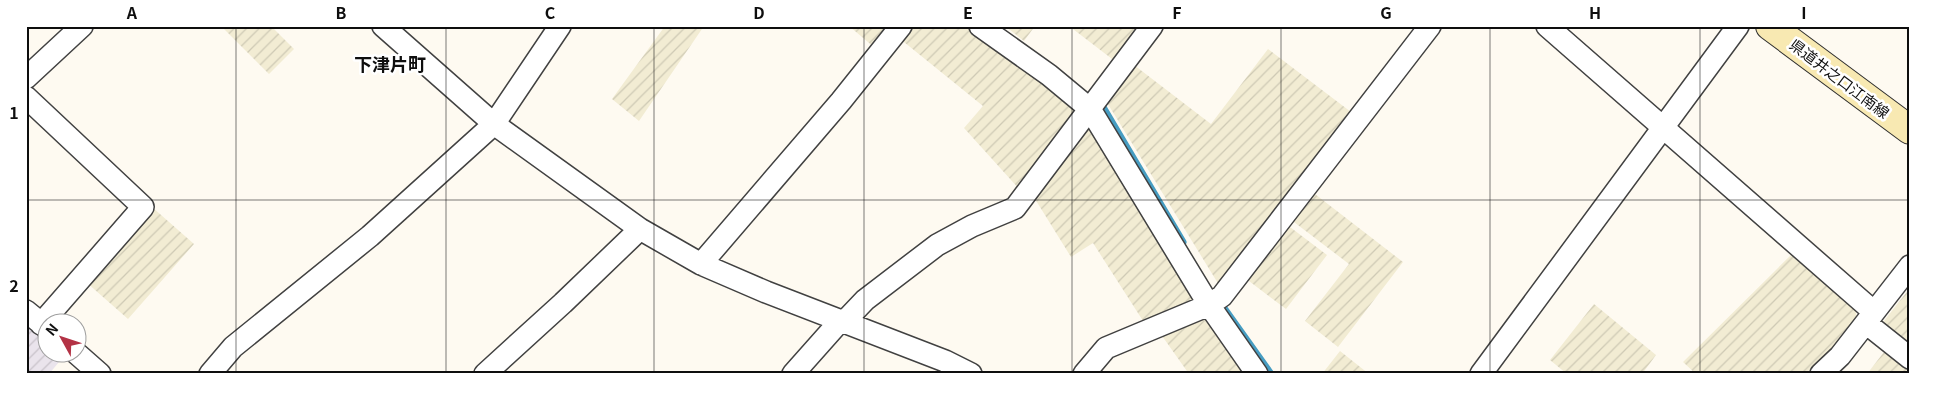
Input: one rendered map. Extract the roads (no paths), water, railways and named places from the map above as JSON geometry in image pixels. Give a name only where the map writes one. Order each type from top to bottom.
[{"type":"main road","name":"県道井之口江南線","points":[[1770,26],[1910,130]]},
{"type":"street","points":[[26,78],[82,26]]},
{"type":"street","points":[[383,26],[494,124],[640,229],[701,264],[766,292],[945,360],[971,374]]},
{"type":"street","points":[[210,374],[233,347],[370,236],[494,124],[560,26]]},
{"type":"street","points":[[701,264],[841,101],[901,26]]},
{"type":"street","points":[[980,26],[1049,75],[1090,110],[1209,305],[1257,374]]},
{"type":"street","points":[[793,374],[865,300],[937,245],[972,226],[1015,208],[1152,26]]},
{"type":"street","points":[[1084,374],[1106,348],[1209,305],[1222,296],[1430,26]]},
{"type":"street","points":[[1547,26],[1663,127],[1870,317],[1910,358]]},
{"type":"street","points":[[1481,374],[1738,26]]},
{"type":"street","points":[[26,97],[143,207],[46,312]]},
{"type":"street","points":[[485,374],[640,229]]},
{"type":"street","points":[[1821,374],[1840,356],[1910,266]]},
{"type":"street","points":[[86,362],[100,374]]},
{"type":"waterway","points":[[1103,107],[1183,242]]},
{"type":"waterway","points":[[1224,308],[1271,374]]},
{"type":"district","name":"下津片町","points":[[390,63]]}]
